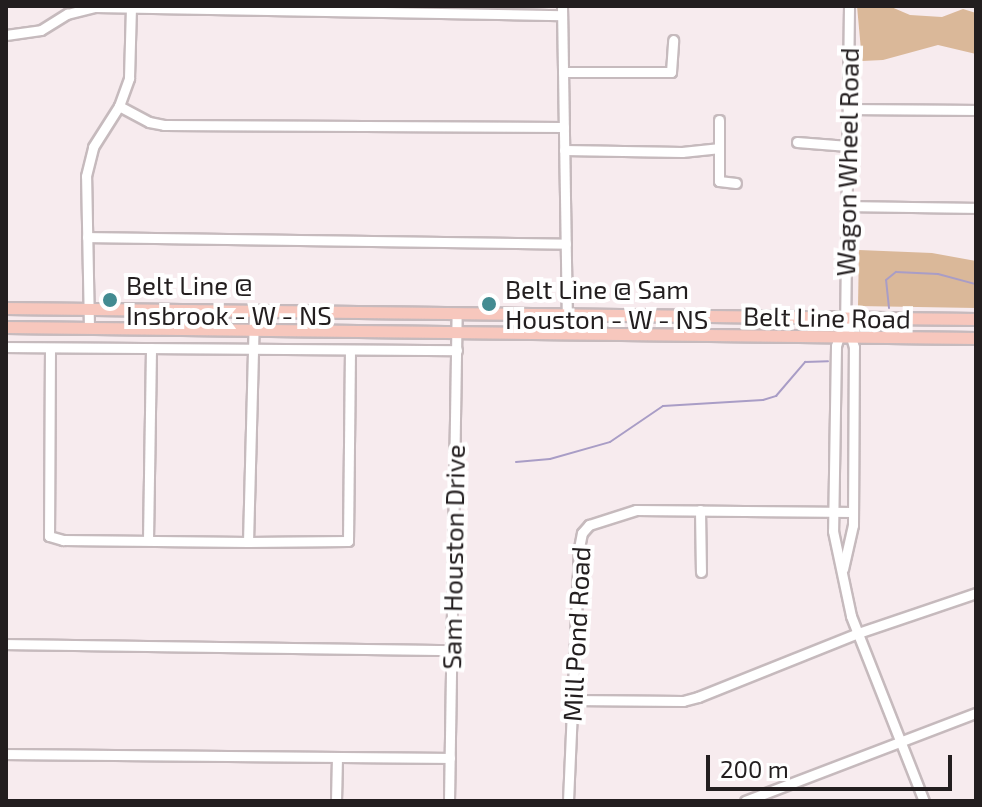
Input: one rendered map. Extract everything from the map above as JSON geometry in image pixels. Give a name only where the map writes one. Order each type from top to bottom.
[{"type":"main road","name":"Belt Line Road","points":[[6,308],[976,319]]},
{"type":"main road","points":[[711,316],[711,333]]},
{"type":"main road","name":"Belt Line Road","points":[[6,327],[976,338]]},
{"type":"street","points":[[89,328],[87,237],[90,158],[119,106],[131,64],[131,6]]},
{"type":"street","points":[[6,35],[41,30],[78,9],[131,6],[562,10],[567,332]]},
{"type":"street","name":"Wagon Wheel Road","points":[[849,6],[845,318],[837,336],[833,531],[858,633],[924,801]]},
{"type":"street","points":[[563,72],[671,72],[673,40]]},
{"type":"street","points":[[119,106],[149,122],[164,125],[564,127]]},
{"type":"street","points":[[848,109],[976,110]]},
{"type":"street","points":[[719,120],[719,181],[736,183]]},
{"type":"street","points":[[797,142],[848,146]]},
{"type":"street","points":[[564,150],[682,152],[718,148]]},
{"type":"street","points":[[847,206],[976,208]]},
{"type":"street","points":[[87,237],[566,244]]},
{"type":"street","points":[[248,542],[254,311]]},
{"type":"street","name":"Sam Houston Drive","points":[[449,801],[457,313]]},
{"type":"street","name":"Wagon Wheel Road","points":[[842,572],[852,537],[853,512],[854,336],[845,318]]},
{"type":"street","points":[[6,347],[457,350]]},
{"type":"street","points":[[50,348],[49,536],[63,540],[248,542],[348,541],[350,350]]},
{"type":"street","points":[[148,540],[151,348]]},
{"type":"street","points":[[835,393],[854,394]]},
{"type":"street","name":"Mill Pond Road","points":[[568,801],[582,533],[589,525],[636,510],[853,512]]},
{"type":"street","points":[[700,510],[701,572]]},
{"type":"street","points":[[571,700],[683,701],[724,688],[858,633],[976,593]]},
{"type":"street","points":[[6,644],[452,650]]},
{"type":"street","points":[[745,801],[976,713]]},
{"type":"street","points":[[6,754],[450,758]]},
{"type":"street","points":[[336,801],[337,757]]},
{"type":"shaded area","points":[[857,6],[889,6],[910,15],[942,17],[963,9],[976,13],[976,54],[938,45],[883,60],[862,61]]},
{"type":"shaded area","points":[[859,250],[932,253],[976,261],[976,308],[858,306]]},
{"type":"waterway","points":[[889,308],[886,280],[896,272],[938,274],[976,284]]},
{"type":"waterway","points":[[516,462],[550,459],[610,442],[663,406],[763,400],[776,396],[805,362],[828,361]]},
{"type":"place","name":"Belt Line @ Insbrook - W - NS","points":[[110,300]]},
{"type":"place","name":"Belt Line @ Sam Houston - W - NS","points":[[489,304]]}]
